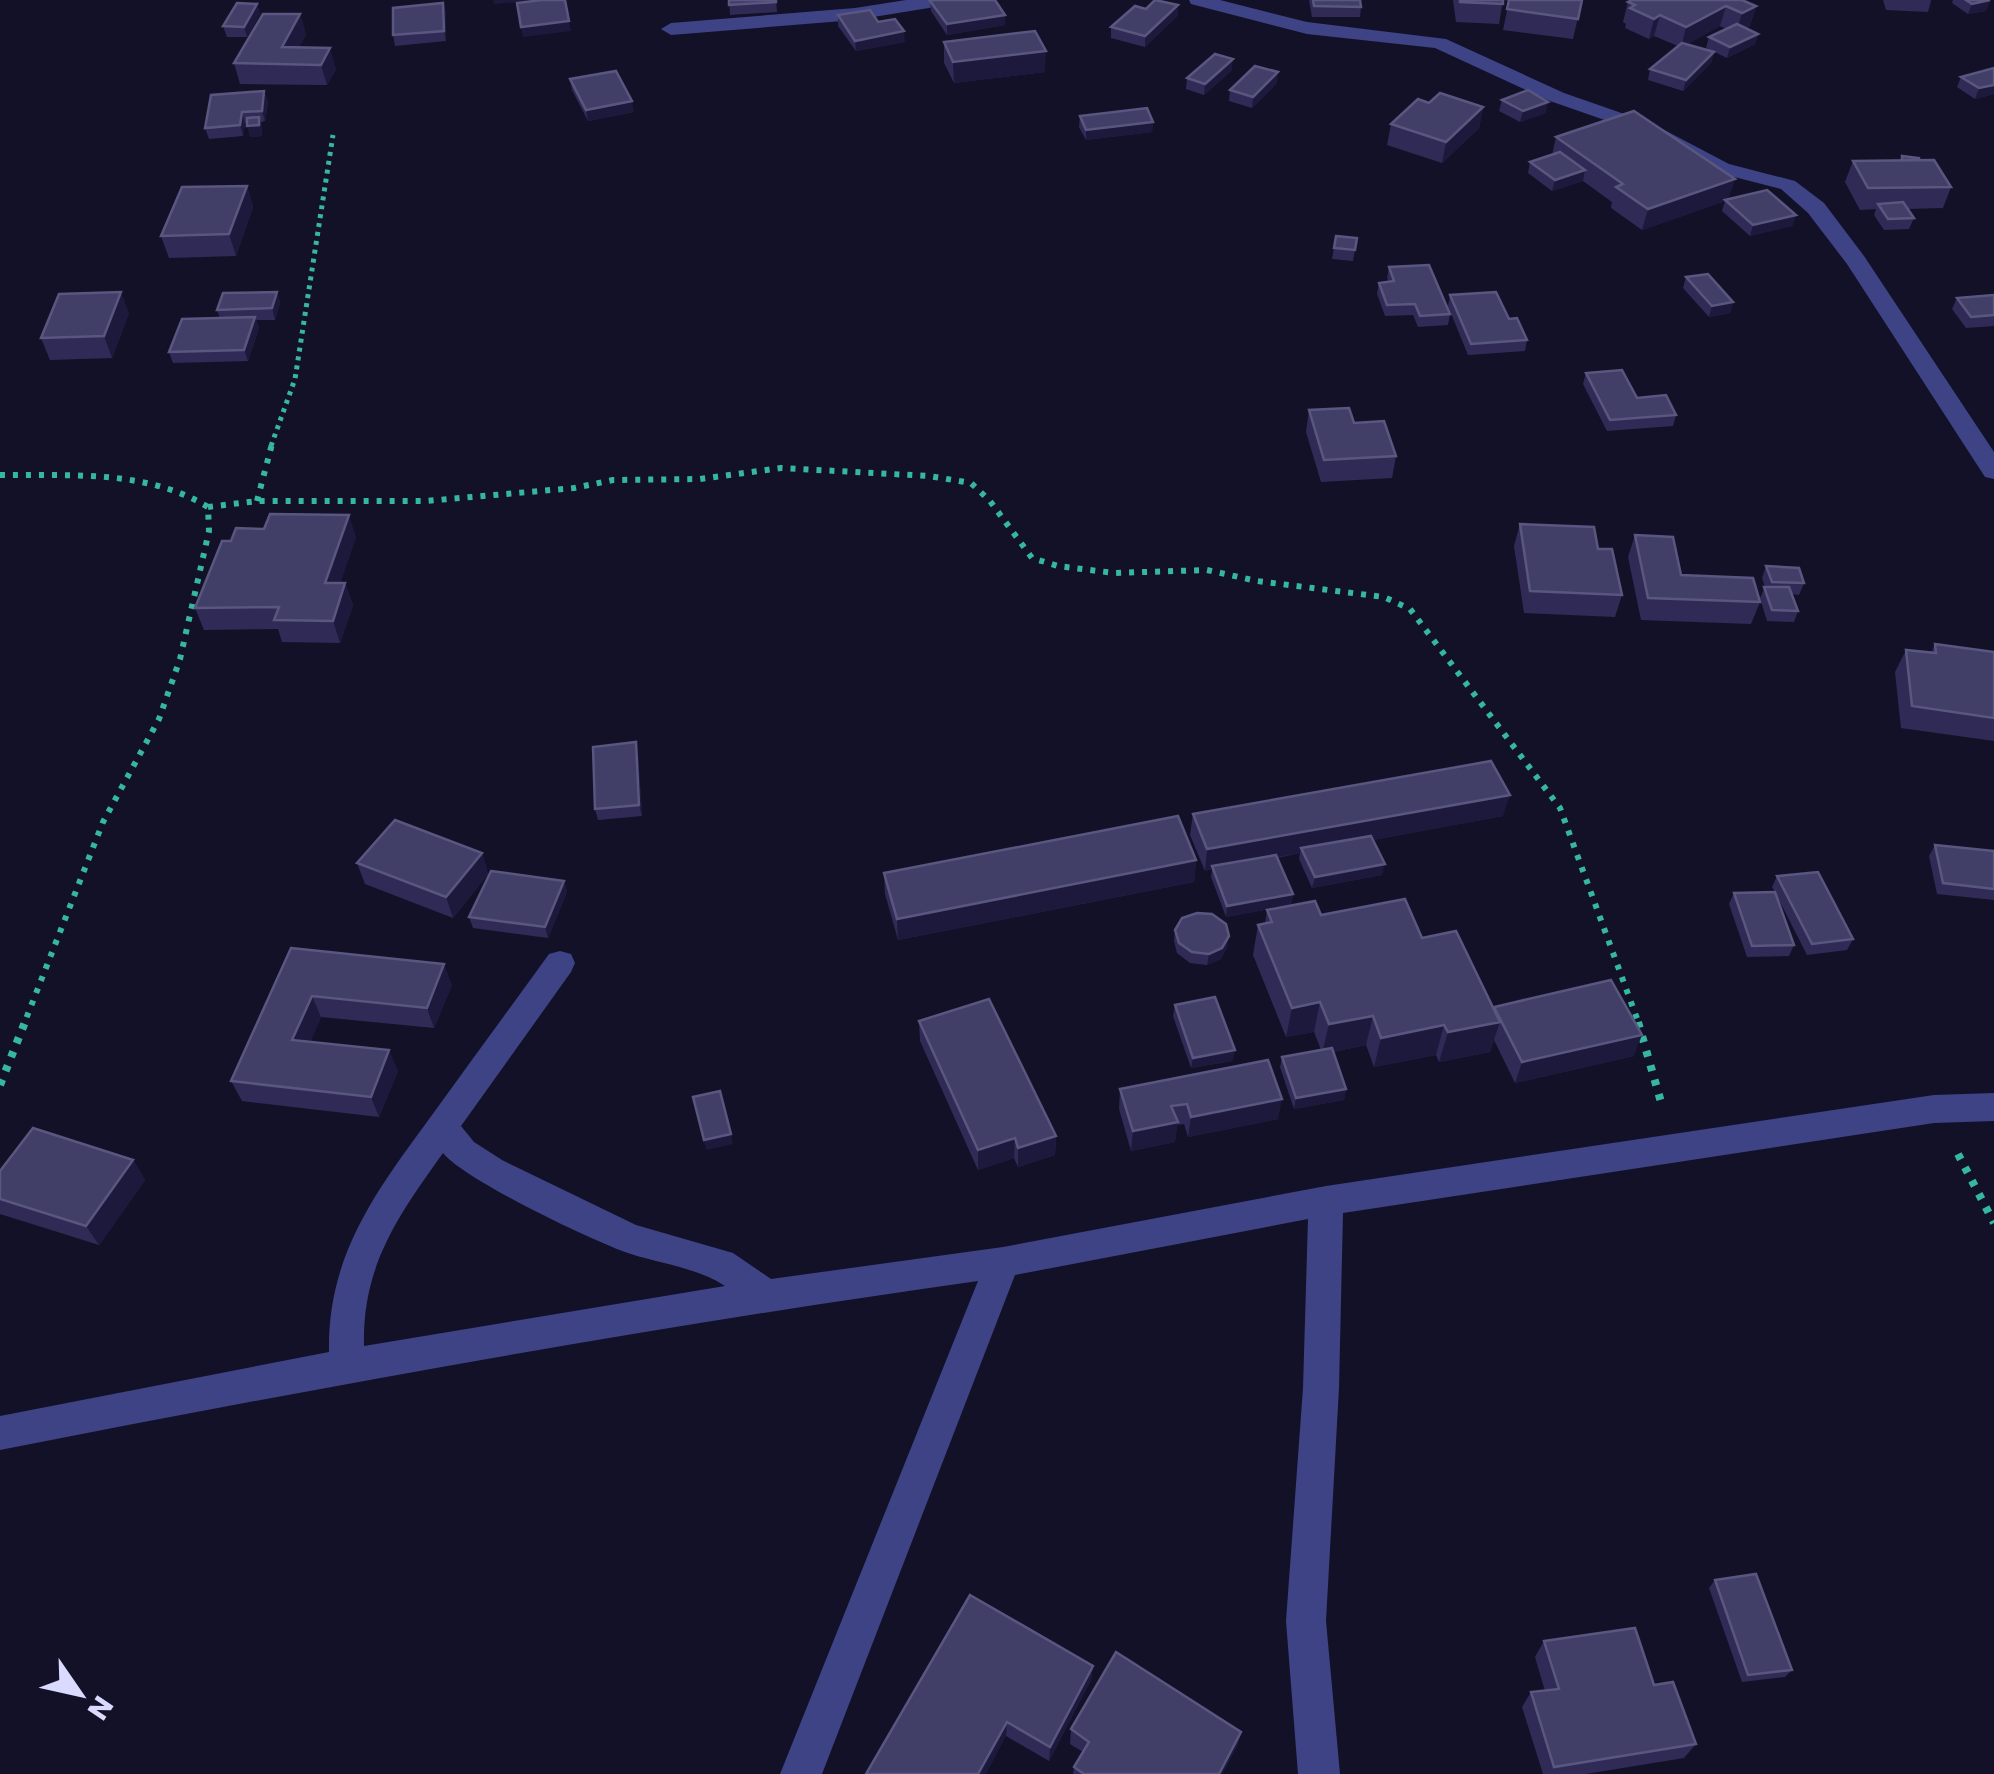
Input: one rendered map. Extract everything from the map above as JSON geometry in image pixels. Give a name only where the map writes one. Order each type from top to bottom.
[{"type":"street","points":[[671,29],[854,14],[941,0]]},
{"type":"street","points":[[1198,0],[1307,28],[1439,43],[1556,98],[1646,128],[1722,168],[1788,185],[1816,208],[1856,261],[1994,471]]},
{"type":"street","points":[[346,1365],[346,1322],[355,1274],[379,1216],[560,963]]},
{"type":"street","points":[[0,1433],[346,1365],[1003,1262],[1326,1201],[1934,1109],[1994,1106]]},
{"type":"street","points":[[442,1127],[462,1152],[490,1170],[630,1238],[721,1264],[767,1296]]},
{"type":"street","points":[[1318,1774],[1306,1621],[1321,1388],[1326,1201]]},
{"type":"street","points":[[802,1774],[1003,1262]]},
{"type":"path","points":[[257,501],[263,469],[295,380],[333,136]]},
{"type":"path","points":[[0,476],[123,478],[191,495],[208,508],[257,501],[426,502],[574,488],[612,480],[700,479],[781,468],[930,476],[970,484],[990,501],[1032,558],[1058,566],[1114,573],[1207,570],[1257,581],[1384,597],[1410,609],[1560,808],[1638,1022],[1674,1149]]},
{"type":"path","points":[[0,1085],[103,822],[159,719],[188,622],[209,531],[208,508]]},
{"type":"path","points":[[1934,1109],[1994,1223]]},
{"type":"building","points":[[565,0],[569,21],[521,27],[517,3]]},
{"type":"building","points":[[729,0],[776,0],[776,2],[729,5]]},
{"type":"building","points":[[995,0],[1005,15],[947,24],[930,1]]},
{"type":"building","points":[[1155,0],[1178,5],[1145,36],[1111,27],[1135,6],[1146,9]]},
{"type":"building","points":[[1313,0],[1360,0],[1361,7],[1314,6]]},
{"type":"building","points":[[1503,0],[1503,4],[1460,2]]},
{"type":"building","points":[[1509,0],[1582,0],[1578,19],[1507,9]]},
{"type":"building","points":[[1742,0],[1756,6],[1742,13],[1726,6],[1686,27],[1660,15],[1654,19],[1630,8],[1635,5],[1628,2]]},
{"type":"building","points":[[237,3],[257,4],[244,27],[223,26]]},
{"type":"building","points":[[443,3],[444,31],[393,35],[393,8]]},
{"type":"building","points":[[870,10],[878,22],[895,19],[904,31],[855,41],[838,15]]},
{"type":"building","points":[[263,14],[300,14],[282,47],[330,48],[321,65],[234,63]]},
{"type":"building","points":[[1737,24],[1758,34],[1730,47],[1709,37]]},
{"type":"building","points":[[1035,31],[1046,51],[953,62],[944,42]]},
{"type":"building","points":[[1682,43],[1714,52],[1686,80],[1650,69]]},
{"type":"building","points":[[1215,54],[1233,59],[1205,84],[1187,78]]},
{"type":"building","points":[[1255,66],[1278,72],[1253,97],[1230,90]]},
{"type":"building","points":[[1994,68],[1994,85],[1979,88],[1961,77]]},
{"type":"building","points":[[616,71],[632,101],[586,110],[570,79]]},
{"type":"building","points":[[1528,90],[1548,102],[1523,111],[1502,100]]},
{"type":"building","points":[[264,91],[262,111],[242,112],[240,125],[205,128],[211,95]]},
{"type":"building","points":[[1440,93],[1483,107],[1446,142],[1391,124],[1418,99],[1429,103]]},
{"type":"building","points":[[1147,108],[1153,122],[1086,130],[1080,116]]},
{"type":"building","points":[[1634,111],[1735,179],[1648,209],[1616,187],[1623,184],[1556,137]]},
{"type":"building","points":[[259,117],[259,125],[247,126],[247,118]]},
{"type":"building","points":[[1560,152],[1585,170],[1555,180],[1530,162]]},
{"type":"building","points":[[1934,160],[1951,187],[1868,188],[1853,161]]},
{"type":"building","points":[[247,186],[229,234],[161,236],[182,187]]},
{"type":"building","points":[[1767,190],[1796,215],[1753,225],[1725,200]]},
{"type":"building","points":[[1903,202],[1914,218],[1888,219],[1878,204]]},
{"type":"building","points":[[1336,236],[1357,238],[1355,250],[1334,248]]},
{"type":"building","points":[[1429,265],[1450,314],[1420,316],[1415,304],[1387,305],[1379,283],[1394,281],[1389,267]]},
{"type":"building","points":[[1708,274],[1733,302],[1712,306],[1686,277]]},
{"type":"building","points":[[121,292],[104,336],[41,338],[59,294]]},
{"type":"building","points":[[277,292],[272,308],[217,310],[223,293]]},
{"type":"building","points":[[1496,292],[1509,319],[1517,318],[1527,340],[1471,344],[1450,295]]},
{"type":"building","points":[[1994,295],[1994,315],[1971,317],[1957,298]]},
{"type":"building","points":[[255,317],[244,350],[169,352],[182,319]]},
{"type":"building","points":[[1622,370],[1637,398],[1666,395],[1676,415],[1610,420],[1586,373]]},
{"type":"building","points":[[1349,408],[1354,423],[1384,421],[1396,456],[1324,460],[1309,410]]},
{"type":"building","points":[[270,514],[349,515],[325,583],[345,583],[333,621],[274,620],[279,607],[195,608],[222,541],[231,541],[236,528],[264,529]]},
{"type":"building","points":[[1520,524],[1594,527],[1598,549],[1612,549],[1622,595],[1530,591]]},
{"type":"building","points":[[1635,535],[1673,537],[1681,575],[1753,578],[1760,602],[1648,598]]},
{"type":"building","points":[[1766,566],[1799,568],[1804,583],[1772,582]]},
{"type":"building","points":[[1764,587],[1789,587],[1798,611],[1772,610]]},
{"type":"building","points":[[1935,644],[1994,652],[1994,718],[1912,706],[1906,650],[1936,653]]},
{"type":"building","points":[[636,742],[639,805],[595,809],[593,747]]},
{"type":"building","points":[[1491,761],[1510,795],[1207,849],[1193,814]]},
{"type":"building","points":[[1178,816],[1196,860],[897,919],[884,873]]},
{"type":"building","points":[[395,820],[482,853],[446,897],[357,863]]},
{"type":"building","points":[[1371,836],[1385,864],[1315,877],[1301,848]]},
{"type":"building","points":[[1935,845],[1994,851],[1994,889],[1943,883]]},
{"type":"building","points":[[1276,855],[1293,894],[1227,906],[1212,866]]},
{"type":"building","points":[[491,871],[564,881],[545,927],[469,917]]},
{"type":"building","points":[[1818,872],[1853,939],[1812,944],[1777,876]]},
{"type":"building","points":[[1775,892],[1794,945],[1752,946],[1734,893]]},
{"type":"building","points":[[1405,899],[1422,938],[1456,931],[1500,1022],[1448,1032],[1444,1025],[1381,1038],[1373,1016],[1329,1024],[1320,1002],[1292,1008],[1258,925],[1272,922],[1267,910],[1315,901],[1321,915]]},
{"type":"building","points":[[1212,914],[1226,924],[1229,936],[1222,948],[1209,954],[1192,952],[1179,943],[1175,930],[1182,918]]},
{"type":"building","points":[[291,948],[444,964],[427,1008],[312,996],[292,1040],[389,1050],[371,1097],[231,1081]]},
{"type":"building","points":[[1611,980],[1642,1035],[1522,1062],[1494,1007]]},
{"type":"building","points":[[1215,997],[1235,1050],[1193,1058],[1175,1005]]},
{"type":"building","points":[[989,999],[1056,1136],[1018,1148],[1015,1138],[978,1150],[919,1021]]},
{"type":"building","points":[[1332,1048],[1346,1089],[1296,1098],[1282,1057]]},
{"type":"building","points":[[1268,1060],[1282,1099],[1191,1117],[1187,1104],[1171,1106],[1178,1122],[1133,1131],[1120,1089]]},
{"type":"building","points":[[720,1091],[731,1134],[704,1140],[693,1097]]},
{"type":"building","points":[[33,1128],[133,1160],[86,1226],[0,1199],[0,1171]]},
{"type":"building","points":[[1756,1574],[1792,1670],[1748,1675],[1715,1580]]},
{"type":"building","points":[[970,1595],[1093,1666],[1050,1747],[1007,1722],[978,1774],[866,1774]]},
{"type":"building","points":[[1635,1628],[1654,1685],[1673,1682],[1696,1744],[1554,1767],[1531,1692],[1559,1689],[1544,1641]]},
{"type":"building","points":[[1116,1652],[1241,1732],[1219,1774],[1084,1774],[1074,1767],[1089,1742],[1071,1729]]}]
